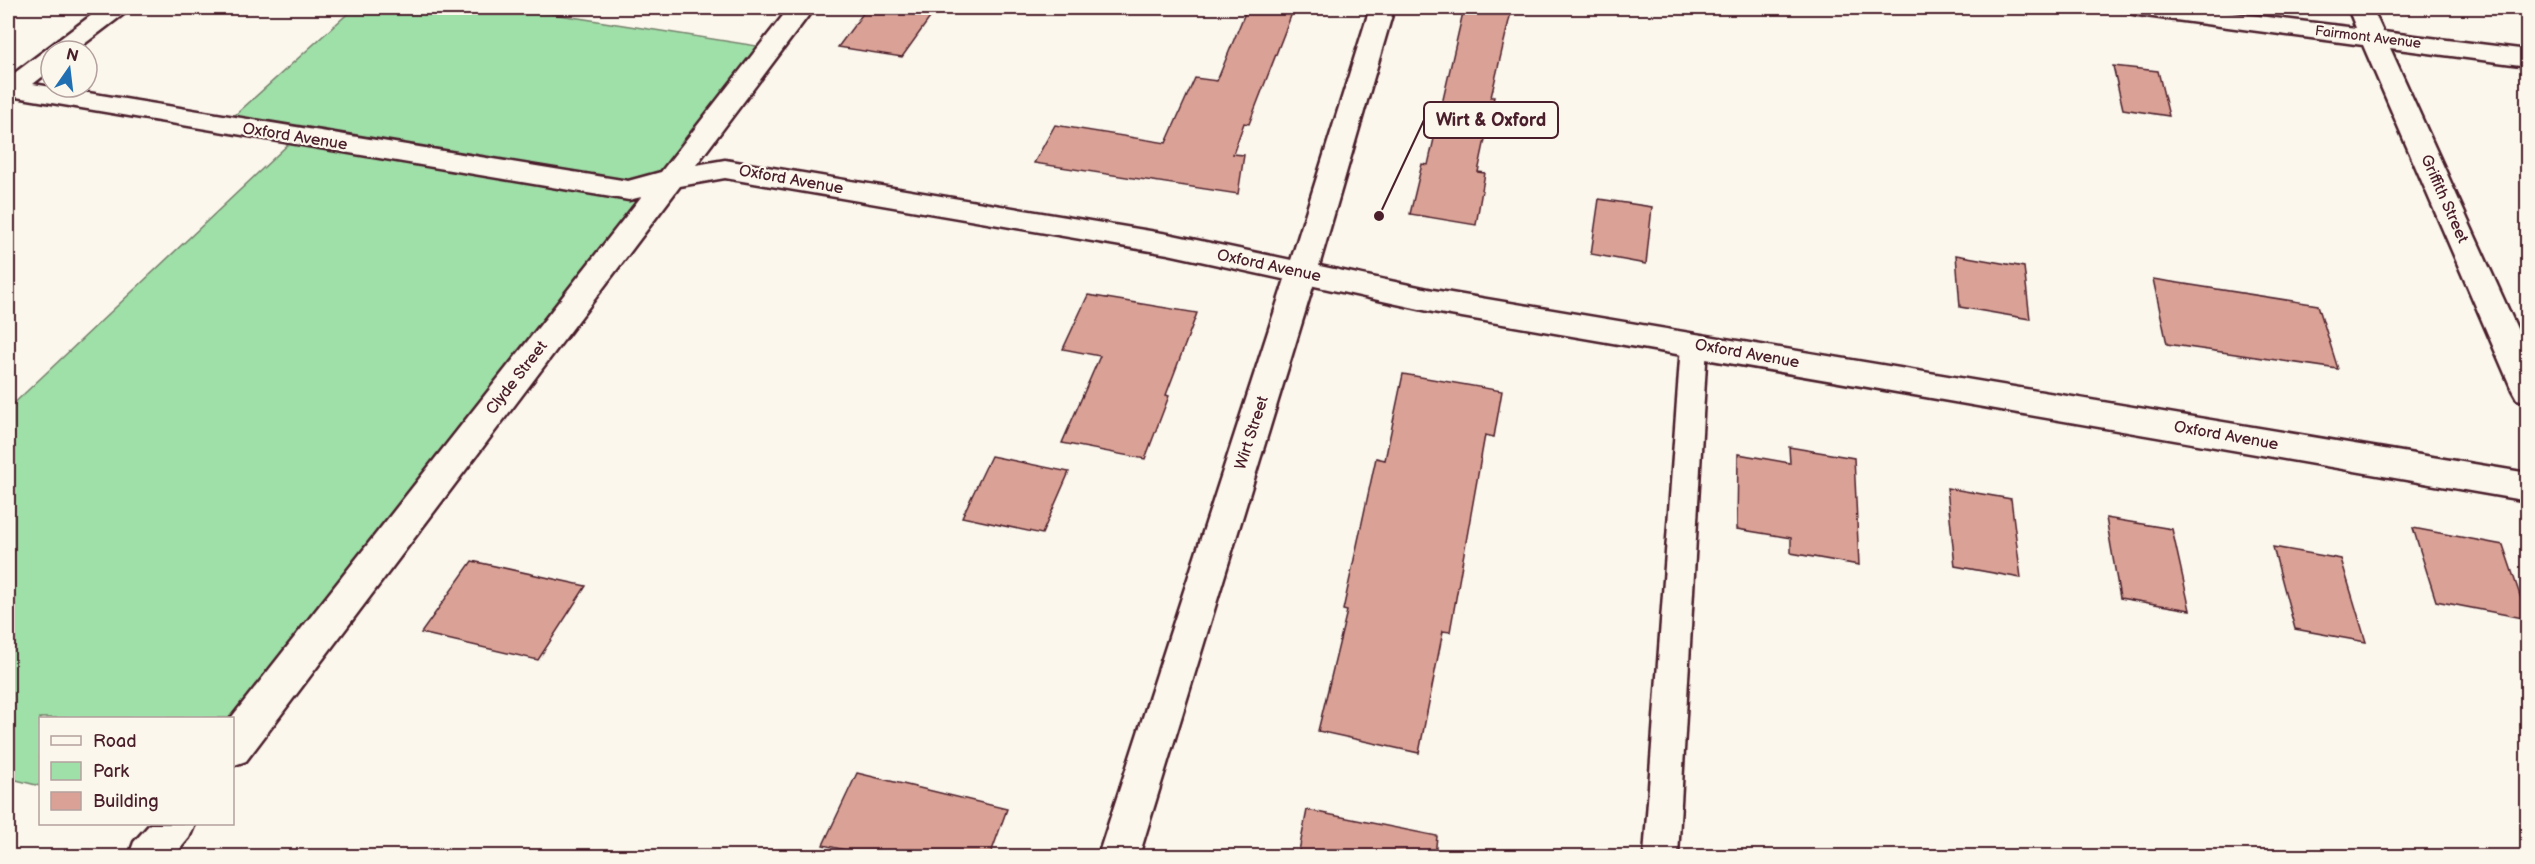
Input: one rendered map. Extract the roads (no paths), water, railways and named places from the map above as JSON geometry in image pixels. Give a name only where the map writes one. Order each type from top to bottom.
[{"type":"street","points":[[75,39],[116,8]]},
{"type":"street","name":"Clyde Street","points":[[234,745],[802,8]]},
{"type":"street","name":"Wirt Street","points":[[1118,856],[1302,273],[1382,8]]},
{"type":"street","name":"Fairmont Avenue","points":[[2138,8],[2528,58]]},
{"type":"street","name":"Griffith Street","points":[[2360,8],[2528,390]]},
{"type":"street","points":[[9,89],[39,66]]},
{"type":"street","name":"Oxford Avenue","points":[[9,89],[629,191],[671,178],[725,169],[1168,244],[1433,301],[2528,487]]},
{"type":"street","points":[[149,856],[174,825]]},
{"type":"lane","points":[[1661,856],[1694,345]]},
{"type":"place","name":"Wirt & Oxford","points":[[1379,216]]}]
